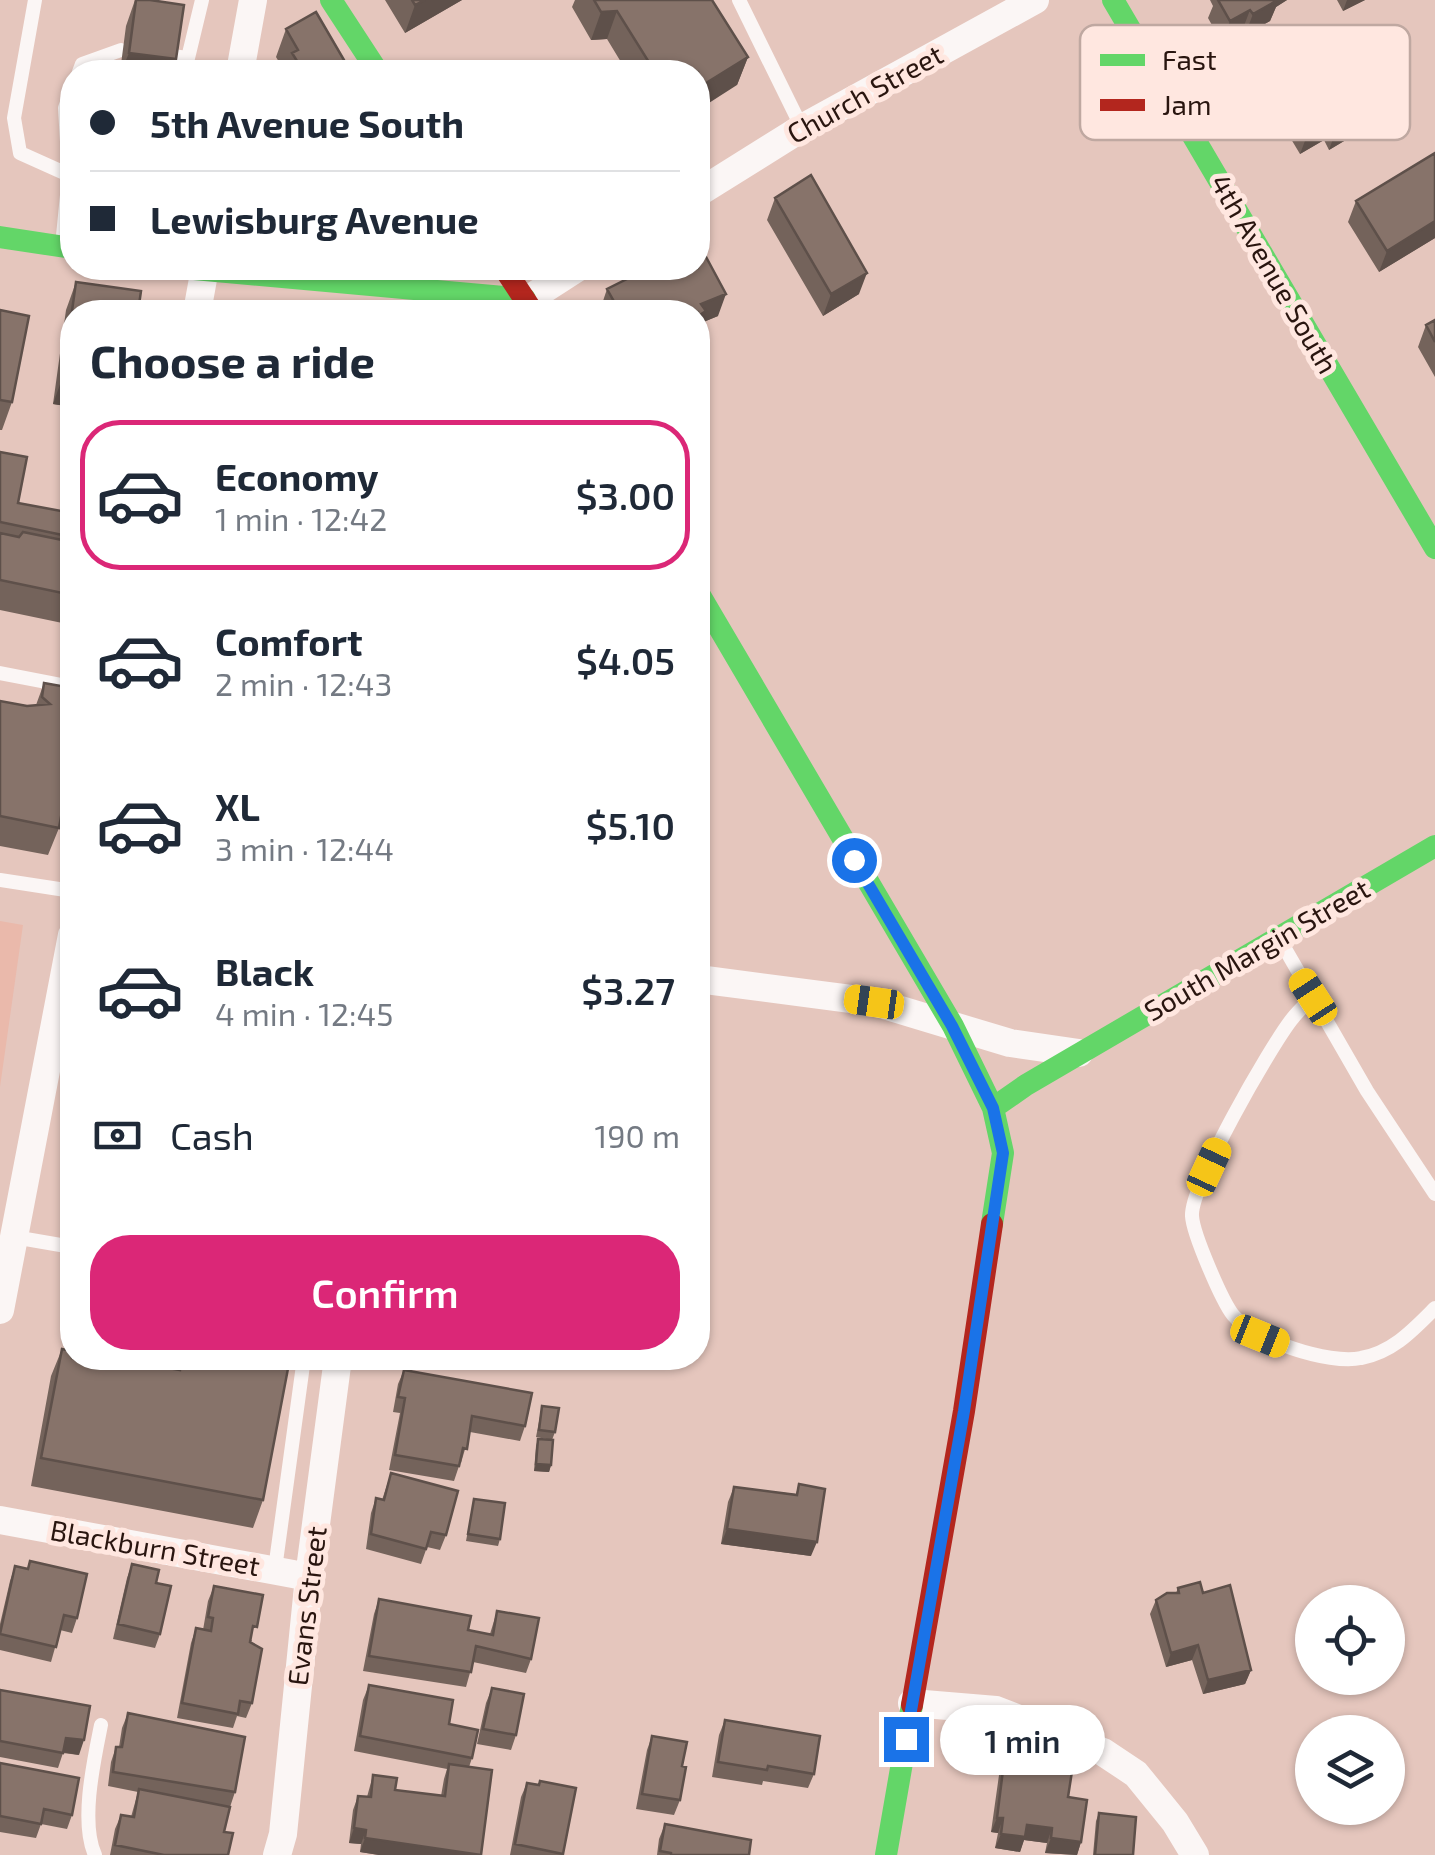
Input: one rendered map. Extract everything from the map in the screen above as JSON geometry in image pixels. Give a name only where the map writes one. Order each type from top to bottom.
[{"type":"main road","points":[[331,0],[370,60]]},
{"type":"main road","name":"4th Avenue South","points":[[1113,0],[1128,25]]},
{"type":"main road","name":"4th Avenue South","points":[[1195,140],[1435,548]]},
{"type":"main road","points":[[0,236],[60,247]]},
{"type":"main road","points":[[289,280],[456,300]]},
{"type":"main road","points":[[710,613],[952,1026],[993,1108],[1003,1153],[964,1411],[886,1855]]},
{"type":"main road","name":"South Margin Street","points":[[993,1108],[1435,846]]},
{"type":"street","points":[[242,60],[253,0]]},
{"type":"street","name":"Church Street","points":[[710,186],[802,128],[1035,0]]},
{"type":"street","points":[[533,300],[560,280]]},
{"type":"street","points":[[710,981],[874,1002],[1010,1043],[1079,1054]]},
{"type":"street","points":[[0,1310],[60,997]]},
{"type":"street","name":"Evans Street","points":[[277,1855],[336,1370]]},
{"type":"street","name":"Blackburn Street","points":[[0,1520],[309,1577]]},
{"type":"street","points":[[912,1703],[996,1710],[1103,1752],[1136,1774],[1195,1855]]},
{"type":"lane","points":[[35,0],[14,118],[20,153],[60,171]]},
{"type":"lane","points":[[172,56],[188,58],[202,0]]},
{"type":"lane","points":[[739,0],[802,128]]},
{"type":"lane","points":[[99,60],[122,50]]},
{"type":"lane","points":[[0,673],[60,686]]},
{"type":"lane","points":[[0,880],[60,889]]},
{"type":"lane","points":[[1279,939],[1367,1090],[1435,1194]]},
{"type":"lane","points":[[1313,997],[1292,1019],[1263,1062],[1222,1140],[1196,1195],[1192,1214],[1197,1237],[1233,1315],[1260,1336],[1292,1348],[1356,1360],[1403,1341],[1435,1308]]},
{"type":"lane","points":[[14,1237],[60,1245]]},
{"type":"lane","points":[[275,1569],[302,1370]]},
{"type":"lane","points":[[95,1855],[88,1830],[101,1725]]},
{"type":"shaded area","points":[[0,921],[23,925],[0,1087]]},
{"type":"building","points":[[136,0],[184,5],[176,59],[129,53]]},
{"type":"building","points":[[594,0],[712,0],[748,57],[710,81],[710,60],[648,60],[617,11],[601,12]]},
{"type":"building","points":[[1218,0],[1278,0],[1230,21]]},
{"type":"building","points":[[316,12],[344,60],[296,60],[292,53],[298,50],[286,29]]},
{"type":"building","points":[[1435,153],[1435,221],[1387,251],[1356,201]]},
{"type":"building","points":[[811,175],[867,273],[831,294],[775,198]]},
{"type":"building","points":[[710,264],[726,294],[710,300],[613,300],[607,289],[625,280],[710,280]]},
{"type":"building","points":[[76,282],[141,291],[140,300],[74,300]]},
{"type":"building","points":[[0,310],[29,316],[12,402],[0,400]]},
{"type":"building","points":[[1435,320],[1435,342],[1426,325]]},
{"type":"building","points":[[0,452],[27,457],[18,503],[60,511],[60,534],[0,522]]},
{"type":"building","points":[[23,532],[60,540],[60,592],[0,580],[0,533],[19,537]]},
{"type":"building","points":[[44,683],[60,686],[59,828],[0,816],[0,701],[27,706],[50,704],[42,697]]},
{"type":"building","points":[[60,1359],[60,1370],[288,1370],[263,1500],[41,1458]]},
{"type":"building","points":[[404,1370],[532,1393],[525,1426],[472,1416],[467,1449],[463,1448],[459,1466],[395,1455],[405,1398],[398,1397]]},
{"type":"building","points":[[542,1406],[559,1408],[555,1432],[539,1430]]},
{"type":"building","points":[[538,1439],[553,1440],[551,1465],[536,1464]]},
{"type":"building","points":[[391,1473],[458,1491],[446,1535],[431,1532],[426,1549],[371,1534],[376,1498],[384,1500]]},
{"type":"building","points":[[799,1484],[825,1489],[817,1542],[727,1529],[734,1487],[797,1495]]},
{"type":"building","points":[[474,1499],[505,1503],[500,1539],[468,1534]]},
{"type":"building","points":[[30,1561],[87,1574],[77,1618],[64,1615],[56,1647],[0,1634],[15,1566],[28,1569]]},
{"type":"building","points":[[132,1564],[159,1570],[156,1583],[171,1586],[160,1634],[118,1624]]},
{"type":"building","points":[[1200,1582],[1203,1593],[1230,1585],[1251,1670],[1208,1680],[1198,1645],[1171,1653],[1156,1600]]},
{"type":"building","points":[[214,1586],[263,1595],[250,1642],[262,1649],[252,1703],[240,1701],[238,1714],[182,1703],[196,1628],[211,1631],[213,1618],[208,1617]]},
{"type":"building","points":[[379,1599],[471,1616],[468,1630],[493,1635],[497,1611],[539,1618],[531,1659],[476,1646],[471,1672],[369,1656]]},
{"type":"building","points":[[369,1685],[453,1700],[449,1724],[478,1730],[472,1758],[360,1736]]},
{"type":"building","points":[[492,1688],[524,1694],[516,1735],[483,1729]]},
{"type":"building","points":[[0,1690],[90,1706],[84,1740],[66,1738],[63,1753],[0,1741]]},
{"type":"building","points":[[128,1713],[245,1737],[235,1792],[113,1772],[116,1747],[122,1747]]},
{"type":"building","points":[[725,1720],[820,1736],[814,1774],[718,1762]]},
{"type":"building","points":[[652,1736],[687,1742],[680,1800],[642,1794]]},
{"type":"building","points":[[1016,1737],[1071,1745],[1068,1765],[1073,1765],[1068,1797],[1087,1800],[1081,1842],[1051,1838],[1052,1828],[1027,1825],[1025,1837],[1001,1834],[1003,1818],[997,1818],[1005,1754],[1014,1755]]},
{"type":"building","points":[[0,1763],[79,1778],[72,1815],[44,1809],[41,1824],[0,1816]]},
{"type":"building","points":[[449,1764],[492,1770],[481,1855],[365,1838],[366,1830],[354,1828],[358,1796],[371,1797],[373,1775],[397,1778],[395,1790],[445,1796]]},
{"type":"building","points":[[540,1781],[576,1788],[563,1854],[515,1844],[527,1783],[539,1785]]},
{"type":"building","points":[[139,1789],[230,1807],[224,1832],[233,1833],[228,1855],[164,1855],[115,1845],[121,1815],[134,1817]]},
{"type":"building","points":[[1099,1813],[1136,1817],[1133,1855],[1095,1855]]},
{"type":"building","points":[[665,1824],[751,1840],[749,1855],[671,1855],[660,1851]]},
{"type":"traffic: fast","points":[[331,0],[370,60]]},
{"type":"traffic: fast","points":[[1113,0],[1128,25]]},
{"type":"traffic: fast","points":[[1195,140],[1435,548]]},
{"type":"traffic: fast","points":[[0,237],[60,246]]},
{"type":"traffic: fast","points":[[315,280],[525,299]]},
{"type":"traffic: fast","points":[[710,612],[953,1026],[993,1108],[1003,1153],[992,1224]]},
{"type":"traffic: fast","points":[[993,1108],[1435,846]]},
{"type":"traffic: fast","points":[[886,1855],[912,1705]]},
{"type":"traffic: jam","points":[[512,280],[525,300]]},
{"type":"traffic: jam","points":[[912,1705],[964,1411],[992,1224]]},
{"type":"route","points":[[854,860],[952,1026],[993,1108],[1003,1153],[964,1411],[906,1739]]}]
